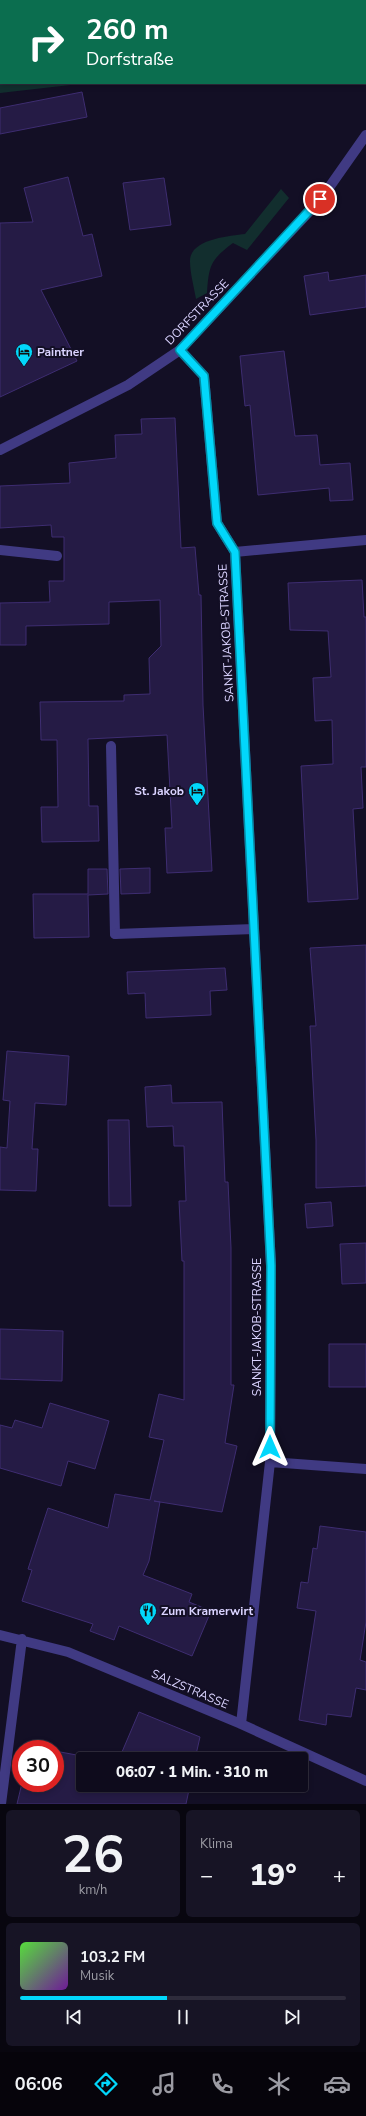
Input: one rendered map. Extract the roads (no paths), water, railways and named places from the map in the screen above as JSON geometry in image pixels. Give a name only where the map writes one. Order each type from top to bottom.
[{"type":"street","name":"DORFSTRASSE","points":[[0,450],[128,385],[180,350],[320,199],[366,135]]},
{"type":"street","name":"SANKT-JAKOB-STRASSE","points":[[180,350],[204,376],[217,523],[235,552],[271,1266],[270,1462],[241,1724]]},
{"type":"street","points":[[235,552],[366,540]]},
{"type":"street","points":[[0,550],[57,556]]},
{"type":"street","points":[[111,746],[115,934],[254,929]]},
{"type":"street","points":[[270,1462],[366,1469]]},
{"type":"street","name":"SALZSTRASSE","points":[[0,1635],[68,1652],[241,1724],[366,1781]]},
{"type":"street","points":[[1,1804],[22,1640]]},
{"type":"place","name":"Paintner","points":[[24,367]]},
{"type":"place","name":"St. Jakob","points":[[197,806]]},
{"type":"place","name":"Zum Kramerwirt","points":[[148,1626]]}]
